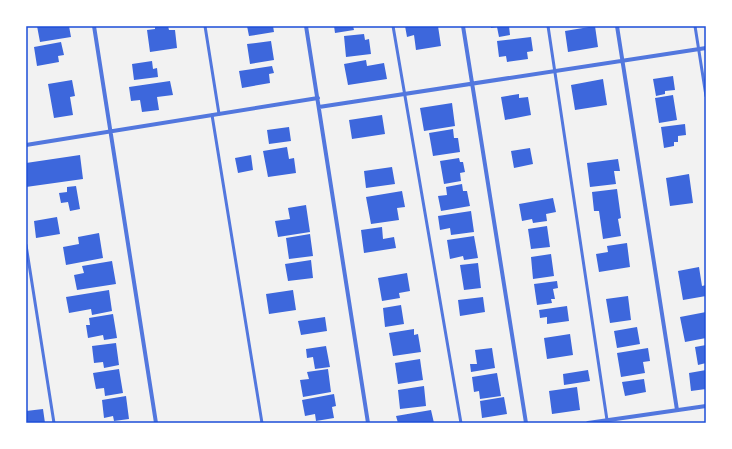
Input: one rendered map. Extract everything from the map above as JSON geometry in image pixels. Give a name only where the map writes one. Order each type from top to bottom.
[{"type":"street","points":[[94,26],[156,423]]},
{"type":"street","points":[[306,26],[368,423]]},
{"type":"street","points":[[463,26],[526,423]]},
{"type":"street","points":[[616,26],[677,410]]},
{"type":"street","points":[[319,107],[706,48]]},
{"type":"street","points":[[26,145],[318,98]]},
{"type":"street","points":[[588,423],[706,406]]},
{"type":"lane","points":[[205,26],[219,114]]},
{"type":"lane","points":[[394,26],[461,423]]},
{"type":"lane","points":[[548,26],[607,420]]},
{"type":"lane","points":[[695,26],[706,96]]},
{"type":"lane","points":[[212,115],[262,423]]},
{"type":"lane","points":[[26,245],[54,423]]},
{"type":"building","points":[[37,26],[69,26],[71,37],[40,42]]},
{"type":"building","points":[[155,26],[168,26],[169,30],[175,30],[177,48],[150,52],[147,30],[155,29]]},
{"type":"building","points":[[247,26],[273,26],[274,32],[249,36]]},
{"type":"building","points":[[334,26],[353,26],[354,30],[335,33]]},
{"type":"building","points":[[405,26],[438,26],[441,46],[416,50],[414,35],[407,37]]},
{"type":"building","points":[[491,26],[509,26],[510,35],[499,37],[497,27],[491,28]]},
{"type":"building","points":[[595,26],[598,47],[568,52],[565,31]]},
{"type":"building","points":[[364,34],[365,40],[369,39],[371,54],[346,57],[344,36]]},
{"type":"building","points":[[531,37],[533,51],[527,52],[528,59],[507,62],[506,56],[499,57],[497,41]]},
{"type":"building","points":[[271,41],[274,60],[250,64],[247,44]]},
{"type":"building","points":[[61,42],[64,55],[58,56],[59,62],[37,66],[34,47]]},
{"type":"building","points":[[366,60],[367,66],[384,63],[387,79],[348,85],[344,64]]},
{"type":"building","points":[[152,61],[153,69],[157,68],[158,77],[134,80],[132,64]]},
{"type":"building","points":[[272,66],[274,73],[269,74],[270,83],[242,88],[239,71]]},
{"type":"building","points":[[673,76],[675,90],[665,91],[665,94],[656,96],[653,79]]},
{"type":"building","points":[[603,79],[607,105],[575,110],[571,85]]},
{"type":"building","points":[[72,80],[75,96],[70,97],[73,115],[54,118],[48,84]]},
{"type":"building","points":[[170,81],[173,95],[157,97],[159,110],[142,112],[140,100],[131,101],[129,87]]},
{"type":"building","points":[[519,94],[519,98],[528,97],[531,115],[505,120],[501,97]]},
{"type":"building","points":[[673,95],[677,120],[659,123],[655,98]]},
{"type":"building","points":[[452,103],[455,126],[424,131],[420,108]]},
{"type":"building","points":[[382,115],[385,134],[352,139],[349,120]]},
{"type":"building","points":[[685,124],[686,135],[678,136],[678,142],[674,142],[674,146],[664,148],[661,127]]},
{"type":"building","points":[[289,127],[291,141],[269,144],[267,130]]},
{"type":"building","points":[[453,129],[454,138],[458,138],[460,152],[433,156],[429,133]]},
{"type":"building","points":[[287,147],[289,159],[294,158],[296,173],[268,177],[263,151]]},
{"type":"building","points":[[530,148],[533,164],[514,168],[511,151]]},
{"type":"building","points":[[80,155],[83,179],[26,187],[26,163]]},
{"type":"building","points":[[251,155],[253,170],[238,173],[235,158]]},
{"type":"building","points":[[459,158],[460,162],[463,162],[465,172],[460,173],[461,181],[444,184],[440,161]]},
{"type":"building","points":[[618,159],[620,171],[614,171],[616,184],[590,187],[587,163]]},
{"type":"building","points":[[392,167],[395,184],[366,188],[364,171]]},
{"type":"building","points":[[689,174],[693,203],[670,206],[666,178]]},
{"type":"building","points":[[462,184],[463,191],[467,191],[470,206],[441,211],[438,196],[447,195],[446,187]]},
{"type":"building","points":[[76,186],[80,209],[70,211],[68,202],[61,203],[59,193],[67,192],[67,187]]},
{"type":"building","points":[[617,189],[621,218],[618,219],[621,236],[603,239],[599,211],[594,211],[592,192]]},
{"type":"building","points":[[402,191],[405,207],[397,208],[399,220],[371,224],[366,197]]},
{"type":"building","points":[[553,198],[556,212],[546,214],[547,221],[533,223],[532,219],[522,221],[519,204]]},
{"type":"building","points":[[306,205],[310,232],[278,237],[275,221],[290,219],[288,208]]},
{"type":"building","points":[[471,211],[474,232],[451,235],[450,228],[440,230],[438,216]]},
{"type":"building","points":[[57,217],[60,234],[36,238],[34,221]]},
{"type":"building","points":[[547,226],[550,247],[531,249],[528,229]]},
{"type":"building","points":[[382,227],[383,239],[394,237],[396,248],[364,253],[361,230]]},
{"type":"building","points":[[99,233],[103,258],[66,265],[63,247],[79,244],[78,237]]},
{"type":"building","points":[[310,234],[313,256],[289,259],[286,238]]},
{"type":"building","points":[[474,236],[478,258],[464,260],[463,256],[450,259],[447,240]]},
{"type":"building","points":[[627,243],[630,267],[599,272],[596,254],[608,252],[607,246]]},
{"type":"building","points":[[551,254],[554,276],[533,279],[531,257]]},
{"type":"building","points":[[311,260],[313,278],[288,281],[285,264]]},
{"type":"building","points":[[112,261],[116,284],[77,290],[74,275],[84,273],[82,266]]},
{"type":"building","points":[[478,263],[481,288],[464,290],[460,265]]},
{"type":"building","points":[[699,267],[702,286],[706,285],[706,296],[683,300],[678,271]]},
{"type":"building","points":[[407,273],[410,291],[399,293],[400,298],[382,301],[378,278]]},
{"type":"building","points":[[557,281],[558,288],[553,289],[555,299],[551,299],[552,303],[537,305],[534,284]]},
{"type":"building","points":[[109,290],[112,311],[92,315],[91,309],[69,313],[66,297]]},
{"type":"building","points":[[293,290],[296,310],[269,314],[266,294]]},
{"type":"building","points":[[628,296],[631,320],[610,323],[606,299]]},
{"type":"building","points":[[483,297],[485,312],[460,316],[458,300]]},
{"type":"building","points":[[401,305],[404,324],[385,327],[383,308]]},
{"type":"building","points":[[567,306],[569,321],[547,324],[547,317],[540,318],[539,310]]},
{"type":"building","points":[[706,312],[706,338],[685,342],[680,317]]},
{"type":"building","points":[[113,314],[117,338],[104,340],[103,335],[88,338],[86,325],[90,325],[89,318]]},
{"type":"building","points":[[325,317],[327,331],[301,335],[298,321]]},
{"type":"building","points":[[637,327],[640,344],[617,348],[614,331]]},
{"type":"building","points":[[414,329],[414,335],[418,334],[421,352],[393,356],[389,333]]},
{"type":"building","points":[[570,334],[573,355],[547,359],[544,338]]},
{"type":"building","points":[[116,343],[119,365],[104,368],[103,362],[94,363],[92,346]]},
{"type":"building","points":[[706,345],[706,363],[698,365],[695,347]]},
{"type":"building","points":[[326,346],[330,367],[315,369],[313,357],[307,358],[306,349]]},
{"type":"building","points":[[492,348],[495,368],[471,372],[470,364],[477,364],[475,350]]},
{"type":"building","points":[[648,348],[650,361],[643,362],[645,373],[621,377],[617,353]]},
{"type":"building","points":[[420,359],[423,380],[398,384],[395,363]]},
{"type":"building","points":[[119,369],[123,393],[105,396],[104,388],[96,389],[93,373]]},
{"type":"building","points":[[328,369],[331,392],[303,397],[300,380],[309,379],[307,372]]},
{"type":"building","points":[[588,370],[590,381],[564,385],[563,374]]},
{"type":"building","points":[[706,370],[706,389],[691,391],[689,373]]},
{"type":"building","points":[[497,373],[501,396],[480,399],[479,391],[474,392],[472,377]]},
{"type":"building","points":[[644,379],[646,392],[625,396],[622,382]]},
{"type":"building","points":[[424,386],[426,406],[400,409],[398,390]]},
{"type":"building","points":[[577,387],[580,410],[552,414],[549,391]]},
{"type":"building","points":[[334,394],[336,406],[332,407],[334,418],[316,421],[315,414],[305,416],[302,400]]},
{"type":"building","points":[[126,396],[129,419],[114,421],[113,416],[104,418],[102,400]]},
{"type":"building","points":[[504,397],[507,414],[482,418],[480,401]]},
{"type":"building","points":[[43,409],[45,423],[26,423],[26,411]]},
{"type":"building","points":[[431,410],[434,423],[398,423],[396,416]]}]
